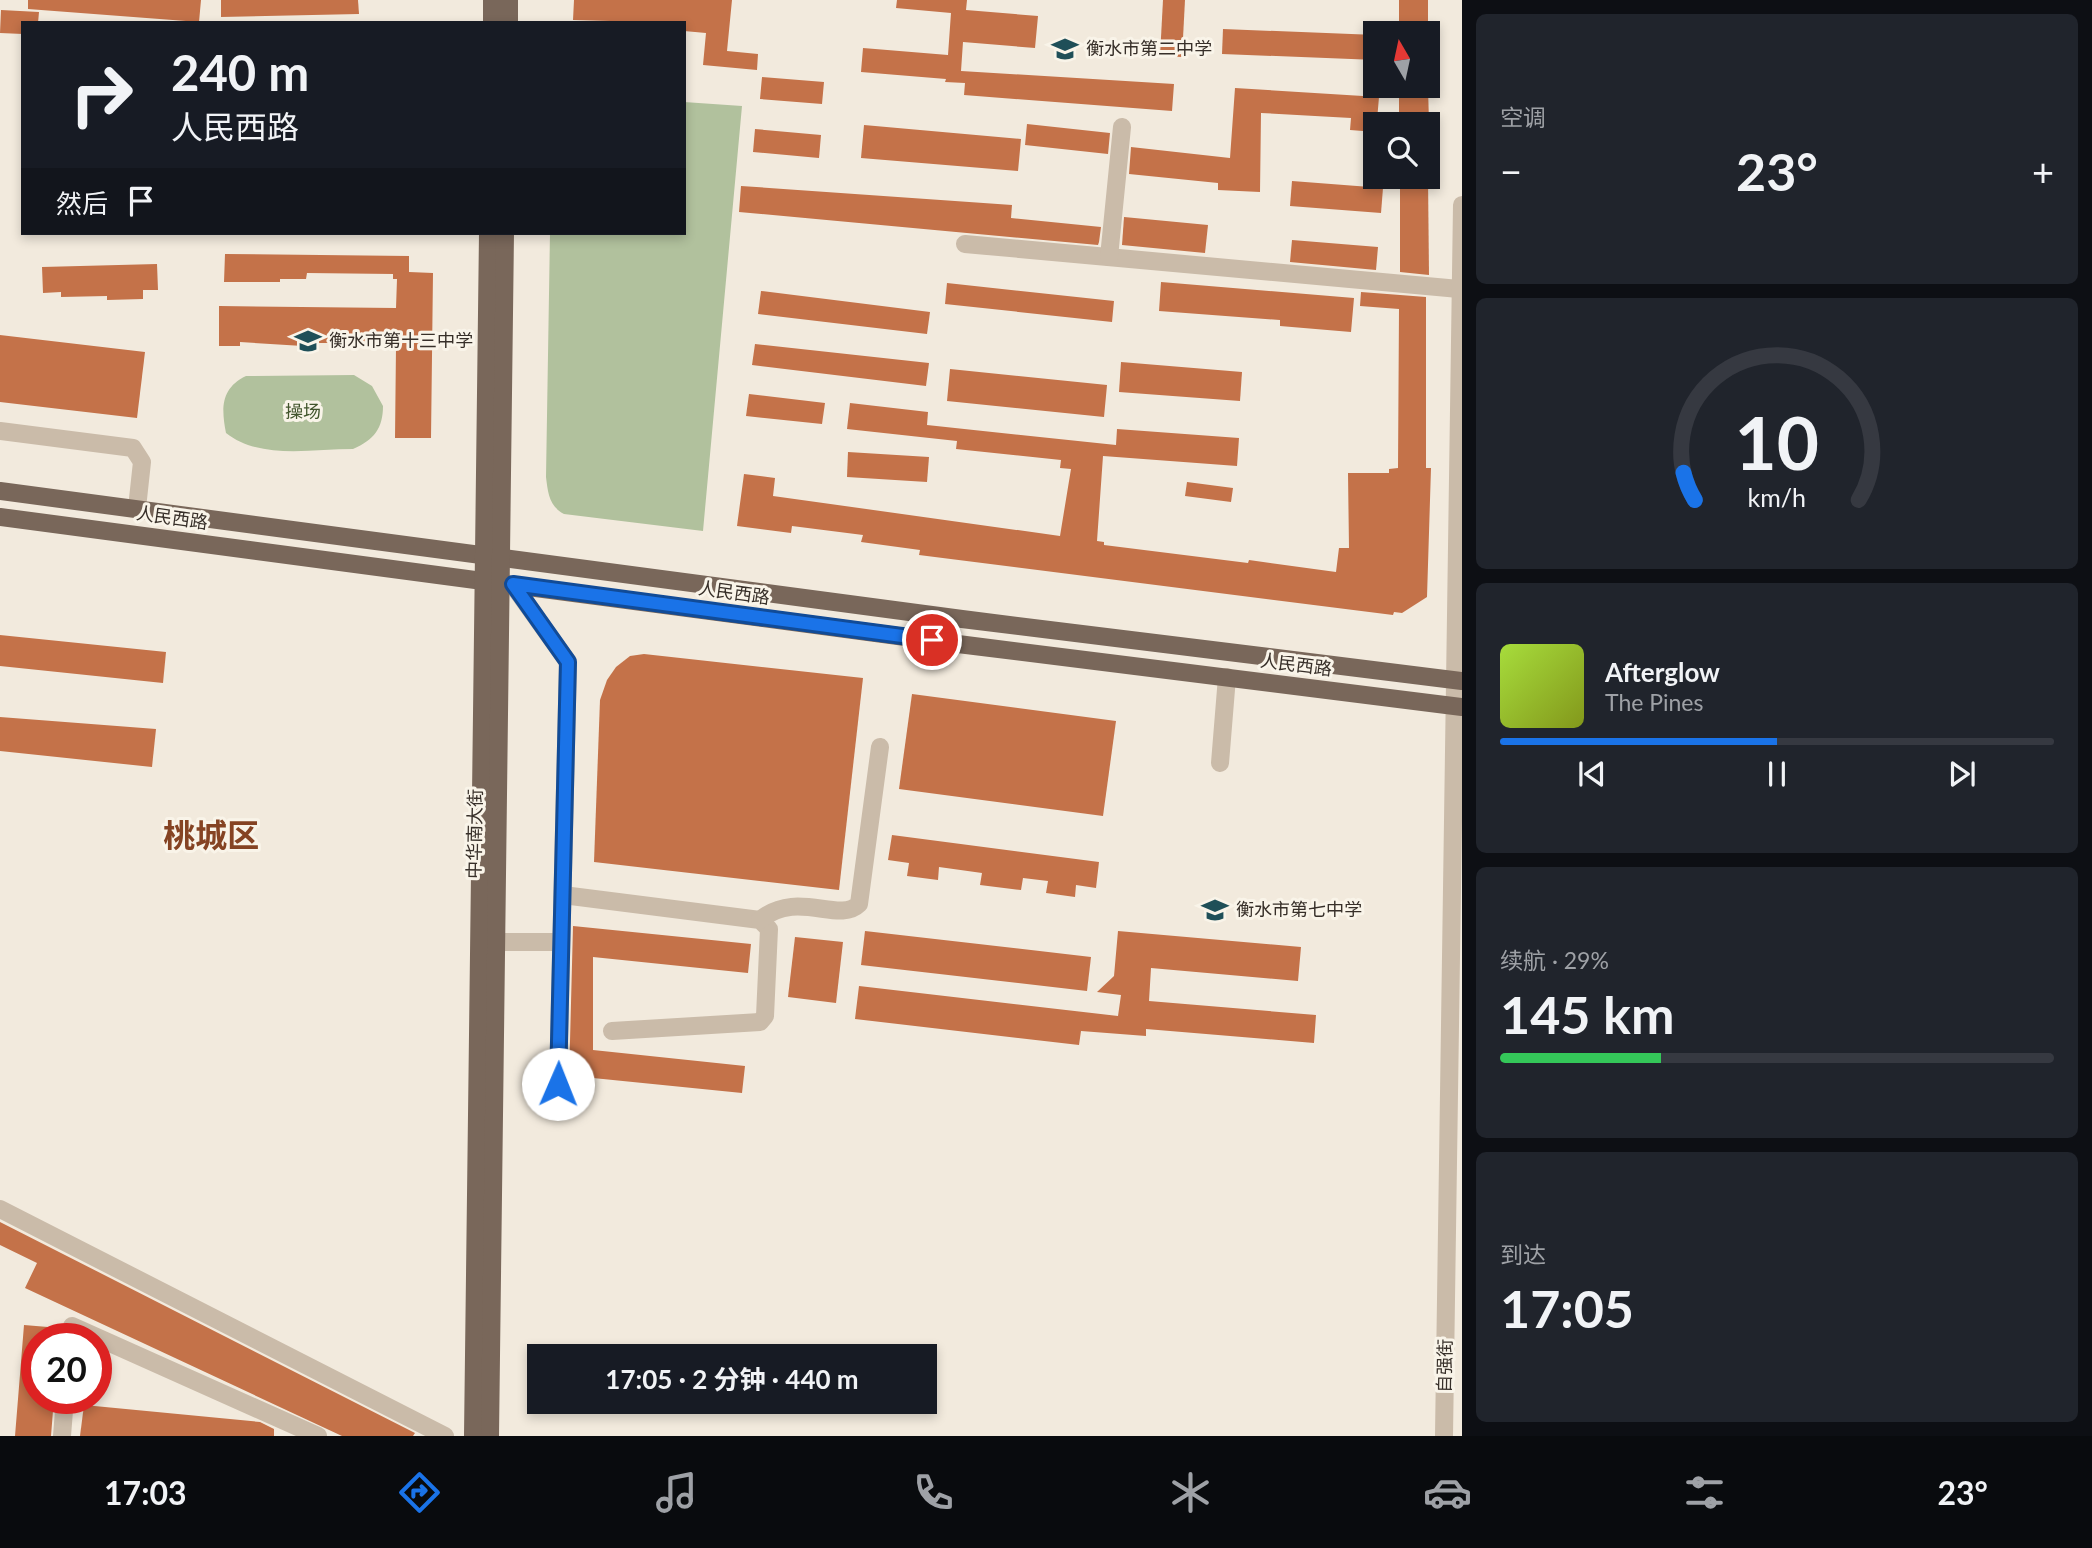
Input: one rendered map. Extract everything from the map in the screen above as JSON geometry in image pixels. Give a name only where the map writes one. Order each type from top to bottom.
[{"type":"main road","points":[[492,0],[492,21]]},
{"type":"main road","points":[[509,0],[509,21]]},
{"type":"main road","name":"中华南大街","points":[[488,235],[492,556],[499,583],[490,1436]]},
{"type":"main road","name":"中华南大街","points":[[492,556],[505,235]]},
{"type":"main road","name":"人民西路","points":[[0,491],[1458,680]]},
{"type":"main road","name":"人民西路","points":[[0,517],[1458,706]]},
{"type":"main road","name":"中华南大街","points":[[473,1436],[499,583]]},
{"type":"street","points":[[1109,257],[1122,127]]},
{"type":"street","name":"自强街","points":[[1444,1436],[1454,1305],[1458,289],[1462,205]]},
{"type":"street","points":[[965,244],[1458,289]]},
{"type":"street","points":[[0,431],[134,448],[142,462],[137,508]]},
{"type":"street","points":[[499,583],[568,662],[558,1084]]},
{"type":"street","points":[[1220,763],[1227,677]]},
{"type":"street","points":[[760,920],[772,910],[789,905],[847,911],[859,904],[880,747]]},
{"type":"street","points":[[563,895],[760,920],[769,929],[765,1016],[760,1023],[612,1031]]},
{"type":"street","points":[[494,942],[561,942]]},
{"type":"street","points":[[0,1209],[444,1436]]},
{"type":"street","points":[[112,1345],[284,1428],[318,1436]]},
{"type":"street","points":[[62,1436],[64,1414]]},
{"type":"green space","points":[[686,102],[742,106],[703,531],[564,514],[552,503],[546,477],[550,235],[686,235]]},
{"type":"green space","name":"操场","points":[[354,375],[372,386],[383,406],[376,432],[367,442],[353,449],[270,450],[254,447],[226,433],[224,407],[227,393],[246,376]]},
{"type":"building","points":[[28,0],[201,0],[199,21],[28,9]]},
{"type":"building","points":[[221,0],[358,0],[359,14],[221,17]]},
{"type":"building","points":[[574,0],[732,0],[727,51],[758,54],[757,70],[703,65],[706,33],[686,31],[686,21],[573,20]]},
{"type":"building","points":[[897,0],[967,0],[966,10],[1038,16],[1035,48],[963,42],[961,71],[1174,84],[1172,111],[964,95],[965,83],[861,72],[863,48],[948,55],[951,13],[896,8]]},
{"type":"building","points":[[1163,0],[1185,0],[1182,57],[1160,56]]},
{"type":"building","points":[[1399,0],[1428,0],[1428,21],[1399,21]]},
{"type":"building","points":[[1,10],[39,12],[38,21],[21,21],[21,34],[0,33]]},
{"type":"building","points":[[1223,29],[1363,34],[1363,59],[1222,54]]},
{"type":"building","points":[[762,77],[824,82],[822,104],[760,99]]},
{"type":"building","points":[[1235,88],[1379,98],[1378,112],[1363,112],[1363,131],[1350,130],[1351,118],[1261,113],[1260,192],[1218,190],[1218,183],[1129,174],[1131,147],[1230,158]]},
{"type":"building","points":[[1399,98],[1428,98],[1429,112],[1399,112]]},
{"type":"building","points":[[1027,124],[1110,133],[1108,154],[1025,145]]},
{"type":"building","points":[[864,125],[1021,139],[1018,171],[861,158]]},
{"type":"building","points":[[755,129],[821,135],[819,158],[753,152]]},
{"type":"building","points":[[1292,181],[1383,189],[1381,213],[1290,206]]},
{"type":"building","points":[[741,186],[1012,205],[1011,218],[1101,227],[1099,242],[1098,245],[739,212]]},
{"type":"building","points":[[1400,189],[1428,189],[1429,275],[1400,272]]},
{"type":"building","points":[[1124,217],[1208,225],[1205,253],[1122,245]]},
{"type":"building","points":[[1292,240],[1378,247],[1376,270],[1290,262]]},
{"type":"building","points":[[225,254],[409,256],[409,272],[433,273],[431,438],[395,438],[396,347],[365,347],[365,343],[319,343],[319,347],[240,342],[240,346],[219,346],[219,306],[396,308],[397,279],[393,279],[393,274],[307,273],[306,279],[280,279],[280,282],[224,282]]},
{"type":"building","points":[[157,264],[158,290],[143,290],[143,299],[107,300],[107,296],[61,297],[61,292],[43,293],[42,267]]},
{"type":"building","points":[[1161,282],[1354,298],[1351,332],[1280,326],[1280,320],[1159,311]]},
{"type":"building","points":[[947,283],[1114,301],[1112,322],[945,304]]},
{"type":"building","points":[[761,291],[930,312],[927,334],[758,314]]},
{"type":"building","points":[[1361,292],[1426,297],[1426,468],[1431,468],[1427,597],[1402,613],[1394,612],[1393,615],[919,555],[920,550],[861,542],[863,535],[792,526],[791,533],[737,526],[744,474],[775,478],[773,496],[1060,536],[1071,469],[1060,468],[1061,460],[956,449],[957,441],[847,429],[850,403],[928,412],[927,425],[1116,445],[1117,429],[1239,438],[1237,466],[1103,456],[1097,541],[1104,542],[1104,545],[1336,572],[1339,548],[1349,548],[1348,473],[1389,473],[1389,469],[1398,468],[1399,309],[1360,306]]},
{"type":"building","points":[[0,335],[145,352],[137,418],[0,402]]},
{"type":"building","points":[[755,344],[929,363],[926,386],[752,365]]},
{"type":"building","points":[[1121,362],[1242,372],[1240,401],[1119,392]]},
{"type":"building","points":[[950,369],[1107,385],[1104,417],[947,401]]},
{"type":"building","points":[[749,394],[825,403],[822,424],[746,416]]},
{"type":"building","points":[[848,452],[929,457],[927,482],[847,477]]},
{"type":"building","points":[[1187,482],[1233,488],[1231,502],[1185,496]]},
{"type":"building","points":[[0,635],[166,652],[163,683],[0,666]]},
{"type":"building","points":[[644,654],[863,678],[839,890],[594,862],[600,700],[607,680],[616,667],[630,656]]},
{"type":"building","points":[[912,694],[1116,721],[1103,816],[899,789]]},
{"type":"building","points":[[0,717],[156,729],[152,767],[0,751]]},
{"type":"building","points":[[892,835],[1099,862],[1096,888],[1076,885],[1075,897],[1046,893],[1048,881],[1023,878],[1021,890],[980,885],[982,873],[939,867],[938,880],[907,876],[909,863],[888,860]]},
{"type":"building","points":[[573,926],[751,944],[748,973],[593,957],[593,1050],[745,1066],[742,1093],[593,1078],[569,1080]]},
{"type":"building","points":[[865,931],[1091,957],[1087,991],[861,965]]},
{"type":"building","points":[[1118,931],[1301,947],[1298,981],[1151,968],[1149,1001],[1316,1015],[1314,1043],[1146,1029],[1146,1036],[1081,1031],[1079,1045],[855,1019],[859,986],[1118,1016],[1121,995],[1097,992],[1114,976]]},
{"type":"building","points":[[795,937],[843,942],[836,1003],[788,997]]},
{"type":"building","points":[[0,1222],[415,1433],[413,1436],[342,1436],[112,1329],[112,1323],[100,1323],[25,1288],[37,1263],[0,1245]]},
{"type":"building","points":[[21,1362],[21,1414],[53,1414],[51,1436],[15,1436]]},
{"type":"building","points":[[112,1408],[260,1422],[274,1429],[274,1436],[80,1436],[83,1414],[112,1414]]},
{"type":"place","name":"衡水市第二中学","points":[[1065,49]]},
{"type":"place","name":"衡水市第十三中学","points":[[308,341]]},
{"type":"place","name":"衡水市第七中学","points":[[1215,910]]},
{"type":"district","name":"桃城区","points":[[211,836]]},
{"type":"route","points":[[558,1084],[568,662],[513,584],[932,640]]}]
